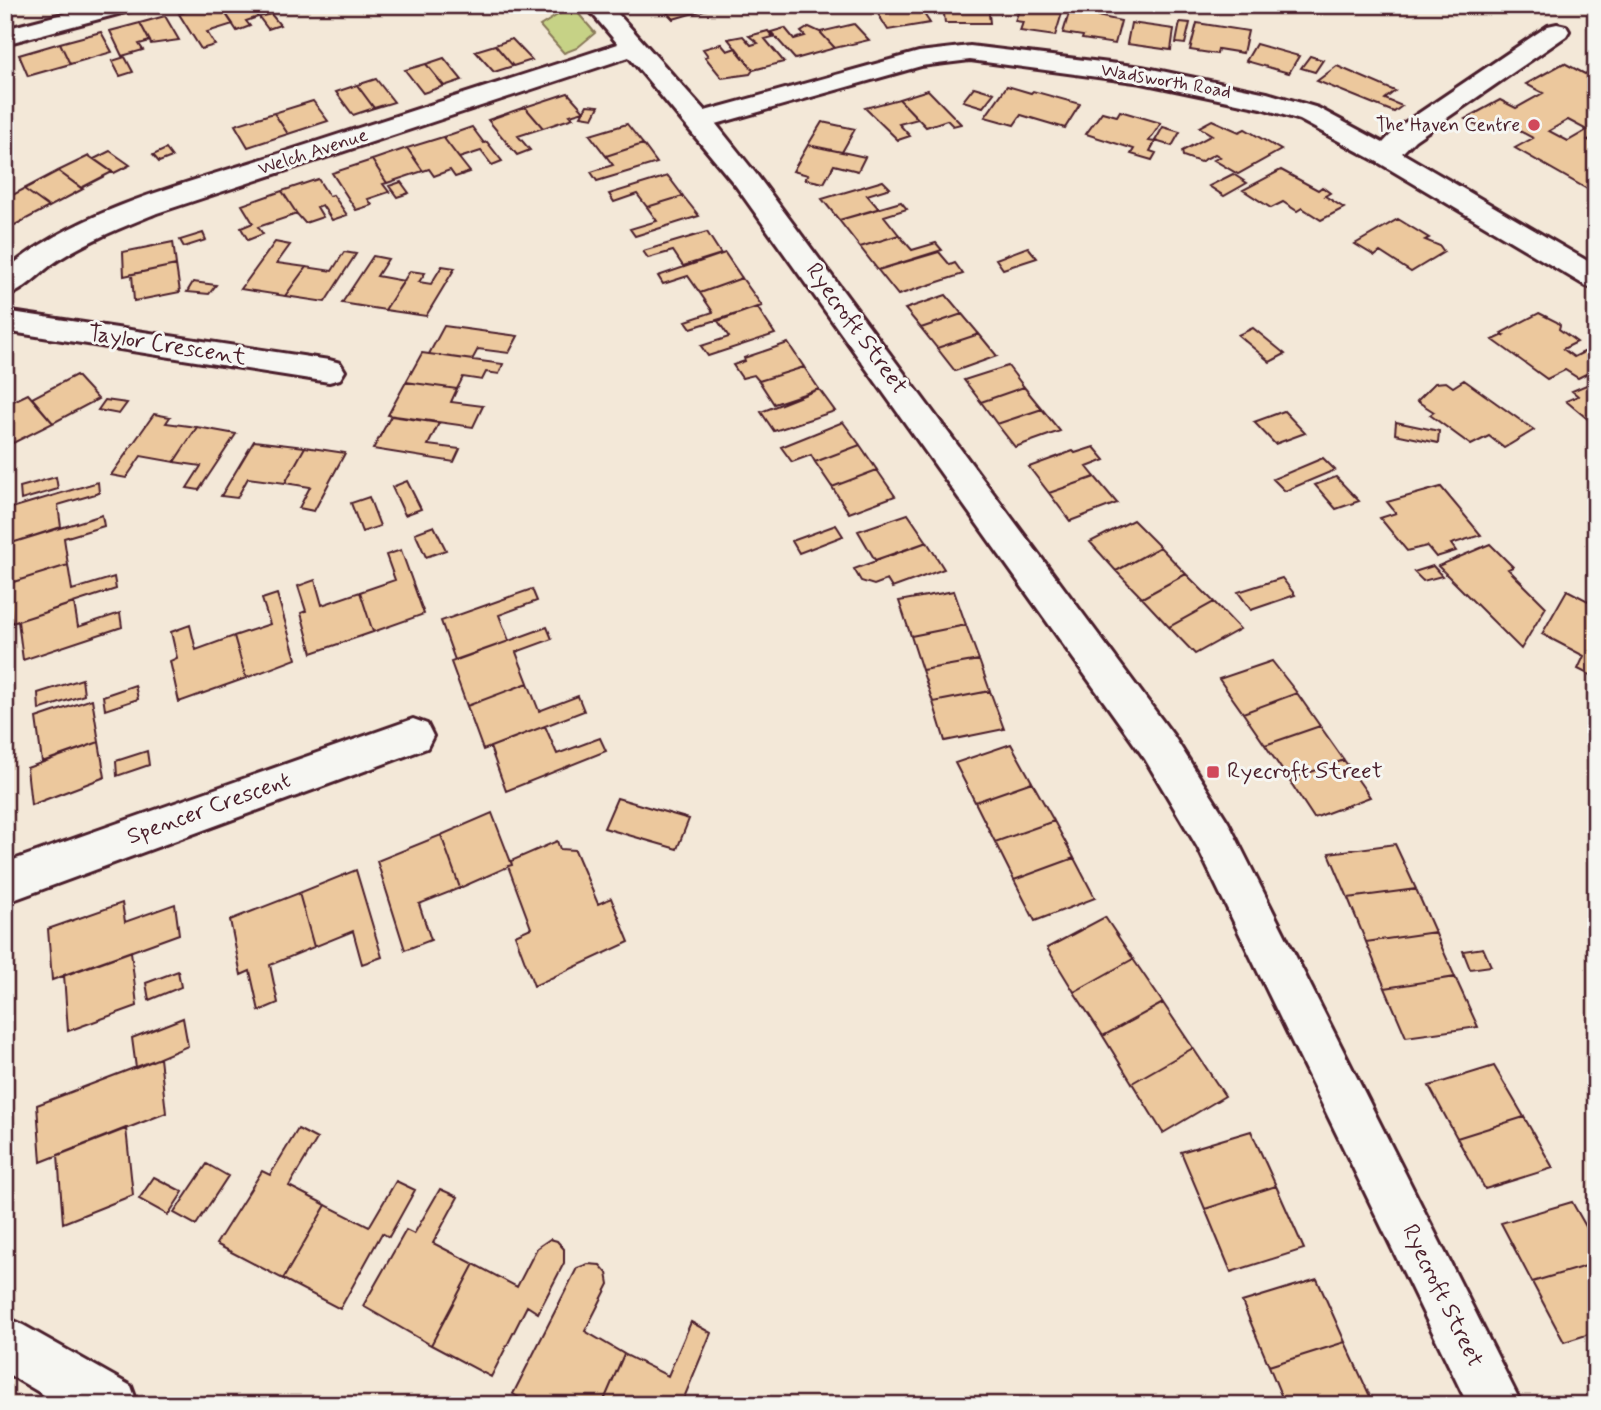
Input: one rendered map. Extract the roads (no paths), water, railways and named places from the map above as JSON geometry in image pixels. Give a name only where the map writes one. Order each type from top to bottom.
[{"type":"street","points":[[5,37],[96,9],[125,5]]},
{"type":"street","name":"Ryecroft Street","points":[[597,5],[699,121],[746,180],[1166,758],[1213,835],[1496,1405]]},
{"type":"street","points":[[1385,155],[1406,134],[1557,30]]},
{"type":"street","name":"Welch Avenue","points":[[5,288],[65,244],[138,211],[635,47]]},
{"type":"street","name":"Wadsworth Road","points":[[699,121],[919,59],[970,53],[1142,75],[1267,100],[1309,114],[1385,155],[1596,279]]},
{"type":"street","name":"Taylor Crescent","points":[[5,321],[329,371]]},
{"type":"street","name":"Spencer Crescent","points":[[5,883],[413,736]]},
{"type":"street","points":[[5,1343],[112,1405]]},
{"type":"place","name":"The Haven Centre","points":[[1534,125]]},
{"type":"place","name":"Ryecroft Street","points":[[1213,772]]}]
